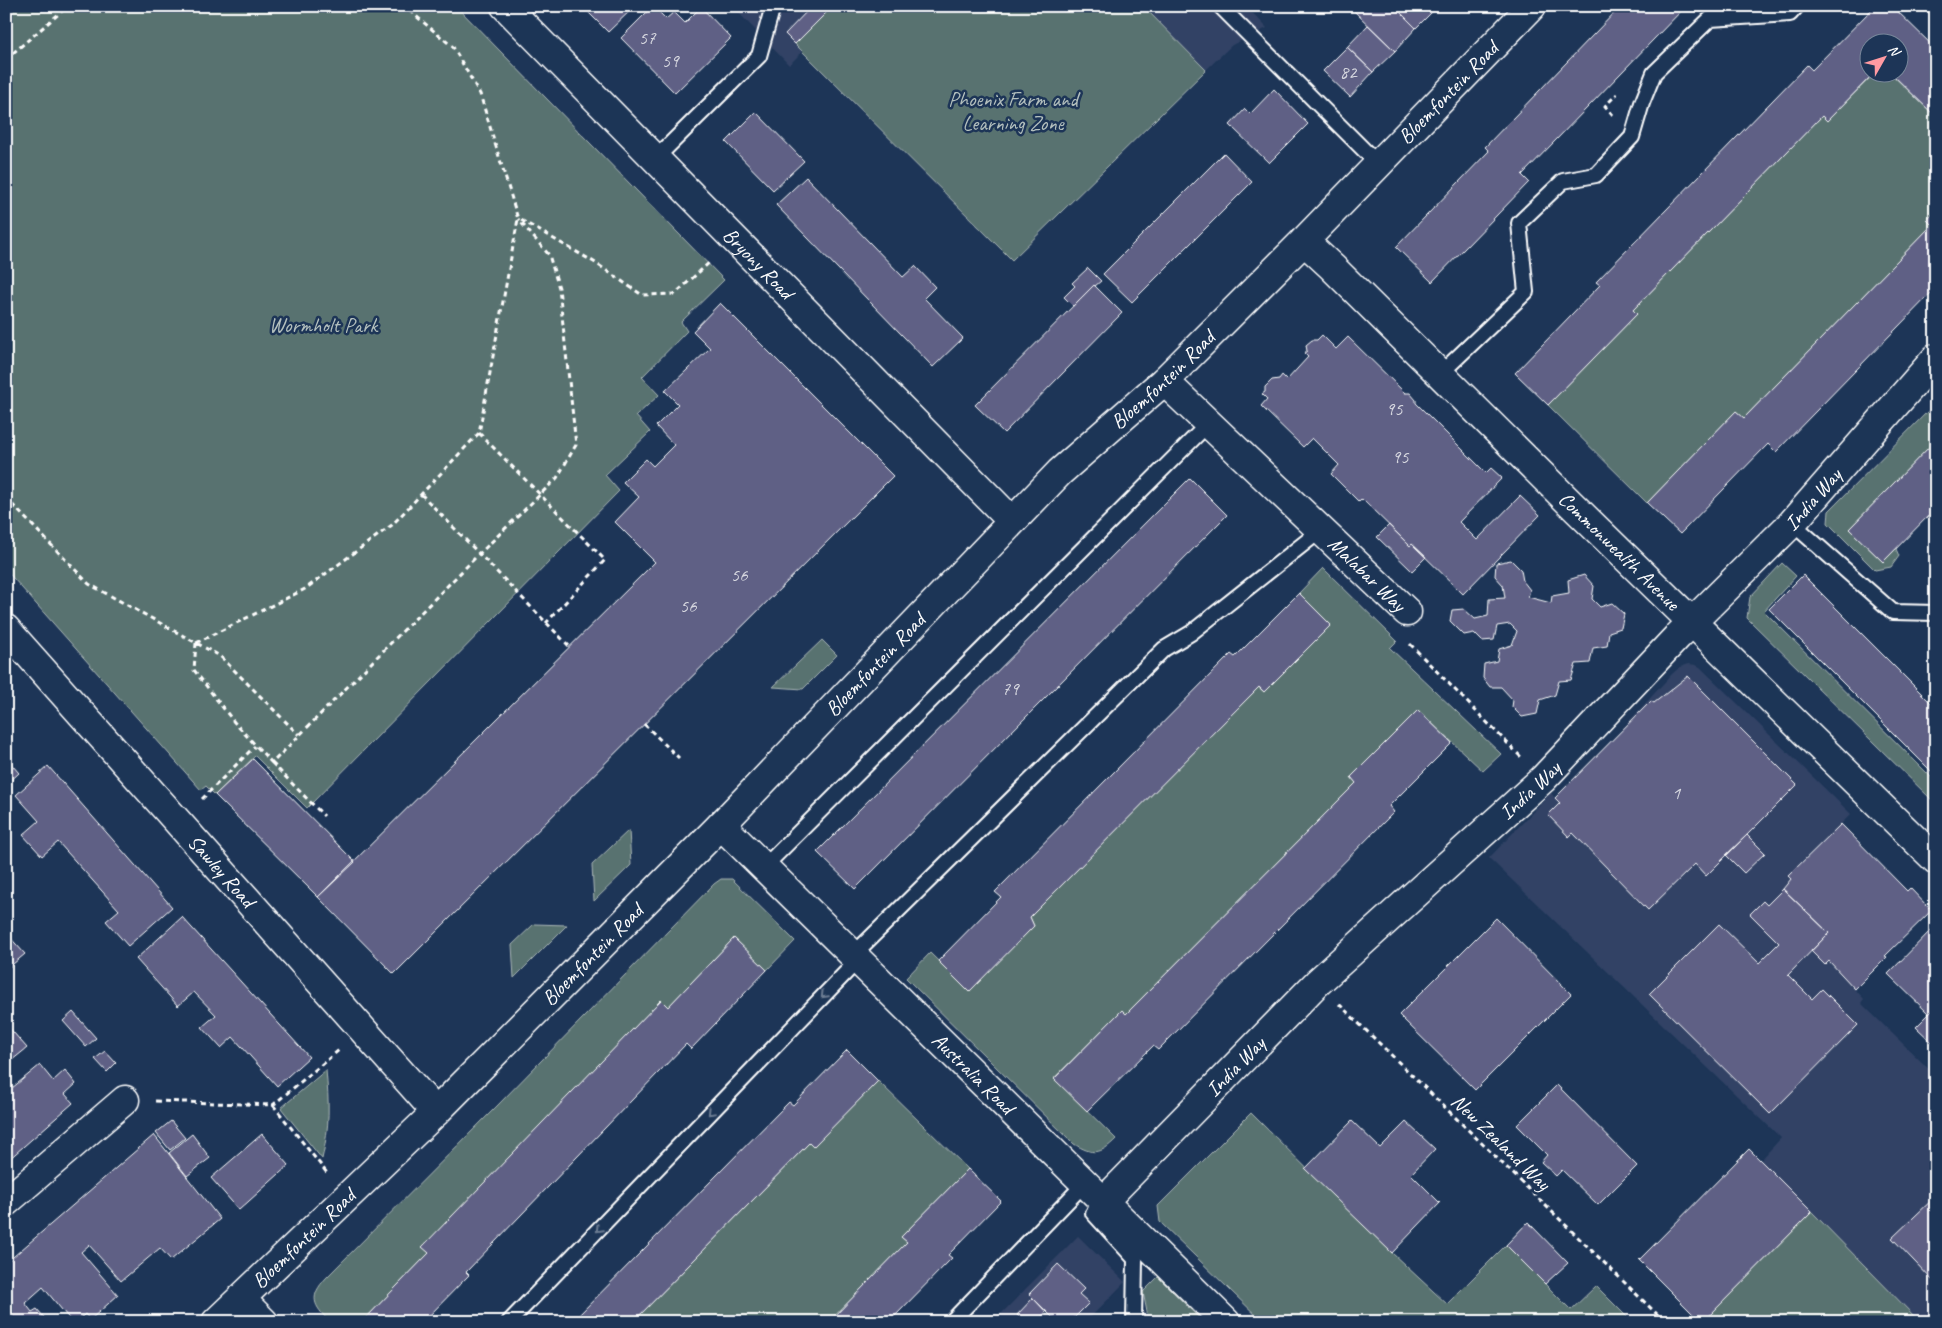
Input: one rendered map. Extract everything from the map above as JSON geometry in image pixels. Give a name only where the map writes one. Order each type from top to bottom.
[{"type":"street","name":"Bryony Road","points":[[505,6],[1012,521]]},
{"type":"street","name":"Bloemfontein Road","points":[[216,1322],[436,1112],[721,825],[1060,472],[1164,381],[1304,241],[1532,6]]},
{"type":"street","name":"Commonwealth Avenue","points":[[1304,241],[1936,860]]},
{"type":"street","name":"India Way","points":[[1094,1192],[1317,983],[1543,779],[1692,622],[1792,523],[1936,358]]},
{"type":"street","name":"Malabar Way","points":[[1164,381],[1407,612]]},
{"type":"street","name":"Sawley Road","points":[[6,629],[436,1112]]},
{"type":"street","name":"Australia Road","points":[[721,825],[1226,1322]]},
{"type":"street","points":[[6,1202],[125,1100]]},
{"type":"street","points":[[241,1299],[264,1322]]},
{"type":"lane","points":[[656,159],[759,56],[773,6]]},
{"type":"lane","points":[[1220,6],[1378,164]]},
{"type":"lane","points":[[1440,374],[1526,292],[1519,224],[1563,181],[1596,175],[1632,137],[1642,103],[1654,73],[1710,20],[1790,14],[1797,6]]},
{"type":"lane","points":[[764,867],[1209,423]]},
{"type":"lane","points":[[1792,523],[1893,612],[1936,613]]},
{"type":"lane","points":[[509,1322],[856,958],[1164,649],[1191,633],[1321,530]]},
{"type":"lane","points":[[951,1322],[1094,1192]]},
{"type":"lane","points":[[1094,1192],[1093,1213],[1135,1259],[1134,1322]]},
{"type":"path","points":[[6,60],[68,6]]},
{"type":"path","points":[[272,763],[557,478],[576,445],[559,288],[549,254],[518,219],[480,94],[453,47],[404,6]]},
{"type":"path","points":[[518,219],[594,262],[642,295],[674,294],[715,257]]},
{"type":"path","points":[[196,643],[305,589],[392,525],[479,433],[518,219]]},
{"type":"path","points":[[479,433],[605,560],[546,623]]},
{"type":"path","points":[[421,494],[570,648]]},
{"type":"path","points":[[6,498],[90,584],[220,656],[299,735]]},
{"type":"path","name":"Malabar Way","points":[[1407,612],[1403,637],[1543,779]]},
{"type":"path","points":[[196,643],[194,670],[255,746],[324,816]]},
{"type":"path","points":[[644,724],[678,758]]},
{"type":"path","points":[[202,799],[255,746]]},
{"type":"path","name":"New Zealand Way","points":[[1317,983],[1664,1322]]},
{"type":"path","points":[[125,1100],[273,1105],[341,1048]]},
{"type":"path","points":[[273,1105],[326,1171]]},
{"type":"shaded area","points":[[732,6],[833,6],[795,44],[802,52],[789,65]]},
{"type":"shaded area","points":[[1143,6],[1246,6],[1267,28],[1232,45],[1206,70]]},
{"type":"shaded area","points":[[1689,664],[1700,667],[1851,814],[1788,877],[1791,879],[1829,961],[1864,999],[1861,1003],[1936,1076],[1936,1322],[1920,1322],[1760,1161],[1781,1138],[1489,858],[1551,793],[1555,798],[1672,674],[1680,667]]},
{"type":"shaded area","points":[[1078,1236],[1125,1282],[1086,1322],[993,1322]]},
{"type":"green space","name":"Wormholt Park","points":[[6,6],[456,6],[724,280],[681,322],[687,331],[642,377],[659,395],[636,416],[650,432],[605,475],[619,491],[307,808],[255,756],[215,795],[206,786],[201,790],[6,570]]},
{"type":"green space","name":"Phoenix Farm and Learning Zone","points":[[833,6],[1143,6],[1206,70],[1012,260],[795,44]]},
{"type":"green space","points":[[1866,82],[1899,82],[1936,117],[1936,210],[1927,220],[1932,225],[1744,418],[1736,411],[1647,503],[1548,405],[1637,314],[1633,310],[1822,116],[1827,121]]},
{"type":"green space","points":[[1936,403],[1936,440],[1849,529],[1883,562],[1896,549],[1899,556],[1891,567],[1875,570],[1828,523],[1829,511]]},
{"type":"green space","points":[[1782,563],[1796,576],[1764,611],[1934,780],[1936,779],[1936,804],[1747,618],[1750,597]]},
{"type":"green space","points":[[1323,568],[1397,641],[1390,648],[1501,754],[1483,771],[1418,710],[1351,777],[1356,783],[1126,1014],[1122,1010],[1054,1078],[1116,1139],[1101,1151],[1086,1150],[1074,1144],[906,978],[930,953],[969,991],[1034,926],[1030,917],[1258,687],[1264,692],[1331,625],[1299,593]]},
{"type":"green space","points":[[822,640],[837,655],[803,689],[773,687]]},
{"type":"green space","points":[[629,830],[631,865],[594,901],[592,865]]},
{"type":"green space","points":[[721,879],[732,879],[795,941],[767,970],[734,938],[668,1007],[661,1000],[423,1247],[429,1253],[364,1320],[366,1322],[330,1322],[320,1311],[315,1301],[317,1290],[326,1278]]},
{"type":"green space","points":[[534,924],[567,925],[514,978],[512,945]]},
{"type":"green space","points":[[326,1070],[328,1114],[322,1159],[281,1108]]},
{"type":"green space","points":[[878,1081],[968,1169],[901,1237],[907,1242],[829,1322],[633,1322],[809,1143],[813,1146]]},
{"type":"green space","points":[[1251,1113],[1392,1253],[1447,1304],[1506,1245],[1571,1310],[1596,1286],[1632,1322],[1263,1322],[1160,1222],[1158,1206]]},
{"type":"green space","points":[[1812,1212],[1920,1322],[1703,1322]]},
{"type":"green space","points":[[1158,1277],[1203,1322],[1149,1322],[1143,1292]]},
{"type":"building","points":[[582,6],[635,6],[608,32]]},
{"type":"building","points":[[653,6],[666,19],[674,12],[685,23],[701,7],[731,38],[675,93],[621,38]]},
{"type":"building","points":[[812,6],[833,6],[795,44],[785,34]]},
{"type":"building","points":[[1353,6],[1394,6],[1416,28],[1395,51],[1351,8]]},
{"type":"building","points":[[1394,6],[1434,6],[1436,8],[1416,28]]},
{"type":"building","points":[[1621,6],[1686,6],[1522,175],[1529,182],[1432,282],[1396,247],[1489,151],[1485,147]]},
{"type":"building","points":[[1875,6],[1892,6],[1936,49],[1936,117],[1900,82],[1910,82],[1910,32],[1860,32],[1860,82],[1865,82],[1827,121],[1822,116],[1633,310],[1637,314],[1548,405],[1515,373],[1600,285],[1596,282],[1807,65],[1812,70]]},
{"type":"building","points":[[1368,25],[1395,51],[1373,72],[1347,47]]},
{"type":"building","points":[[1347,47],[1373,72],[1350,97],[1323,71]]},
{"type":"building","points":[[1274,89],[1308,124],[1269,163],[1230,125],[1245,109],[1250,114]]},
{"type":"building","points":[[756,112],[804,161],[773,190],[726,142]]},
{"type":"building","points":[[1224,153],[1252,182],[1132,302],[1103,274]]},
{"type":"building","points":[[806,177],[903,277],[915,266],[935,287],[924,298],[963,338],[933,367],[776,205]]},
{"type":"building","points":[[1936,210],[1936,288],[1776,452],[1768,444],[1680,534],[1647,503],[1736,411],[1744,418],[1932,225],[1927,220]]},
{"type":"building","points":[[1088,268],[1101,281],[1094,285],[1073,306],[1064,297],[1075,286],[1072,283]]},
{"type":"building","points":[[1094,285],[1122,313],[1004,433],[975,405]]},
{"type":"building","points":[[720,303],[893,476],[394,974],[318,897],[655,562],[615,522],[639,497],[623,482],[646,459],[653,466],[674,445],[656,426],[678,404],[665,391],[710,348],[693,331]]},
{"type":"building","points":[[1322,335],[1336,349],[1348,337],[1405,393],[1410,393],[1416,400],[1416,403],[1486,473],[1491,468],[1502,478],[1459,522],[1477,540],[1520,496],[1540,515],[1463,594],[1412,544],[1410,546],[1362,499],[1359,502],[1331,474],[1339,465],[1312,438],[1303,447],[1261,406],[1267,399],[1262,394],[1265,392],[1265,387],[1272,380],[1279,379],[1282,375],[1287,380],[1308,357],[1304,353],[1307,351],[1306,345],[1312,340],[1317,340]]},
{"type":"building","points":[[1936,440],[1936,508],[1883,562],[1849,529]]},
{"type":"building","points":[[1190,478],[1227,515],[855,889],[817,852]]},
{"type":"building","points":[[1389,525],[1410,546],[1412,544],[1426,557],[1412,571],[1377,537]]},
{"type":"building","points":[[1511,560],[1521,570],[1523,581],[1530,590],[1528,597],[1551,603],[1552,596],[1569,593],[1568,580],[1584,575],[1594,586],[1592,599],[1600,607],[1612,603],[1624,614],[1621,628],[1609,632],[1607,646],[1593,648],[1590,663],[1576,664],[1571,680],[1559,681],[1555,695],[1540,700],[1537,714],[1522,717],[1512,707],[1513,700],[1501,687],[1490,687],[1483,678],[1484,664],[1497,661],[1499,649],[1512,645],[1517,631],[1510,624],[1497,626],[1494,640],[1482,641],[1474,633],[1464,635],[1450,621],[1452,610],[1464,609],[1475,619],[1488,616],[1489,599],[1505,598],[1503,585],[1495,576],[1496,563]]},
{"type":"building","points":[[1803,575],[1933,705],[1936,702],[1935,775],[1769,609]]},
{"type":"building","points":[[1299,593],[1331,625],[1264,692],[1259,687],[1030,917],[1034,926],[969,992],[938,961],[1001,897],[995,892],[1231,654],[1235,657]]},
{"type":"building","points":[[1688,676],[1797,785],[1706,876],[1695,864],[1648,910],[1573,833],[1569,837],[1548,815],[1560,803],[1555,798],[1651,701],[1654,703]]},
{"type":"building","points":[[1418,710],[1452,743],[1389,806],[1394,812],[1158,1050],[1153,1046],[1087,1111],[1054,1079],[1122,1010],[1126,1014],[1356,783],[1351,777]]},
{"type":"building","points":[[6,758],[19,773],[6,785]]},
{"type":"building","points":[[253,759],[355,862],[318,897],[215,795]]},
{"type":"building","points":[[48,766],[172,907],[128,946],[106,921],[119,910],[58,842],[42,856],[23,835],[39,821],[16,795]]},
{"type":"building","points":[[1841,824],[1907,891],[1910,888],[1929,908],[1933,904],[1935,907],[1885,956],[1887,957],[1855,989],[1829,961],[1825,965],[1811,951],[1829,933],[1783,889],[1791,879],[1788,876]]},
{"type":"building","points":[[1747,835],[1765,853],[1744,873],[1726,855]]},
{"type":"building","points":[[1783,889],[1829,933],[1788,975],[1812,999],[1822,989],[1858,1025],[1770,1114],[1649,994],[1719,924],[1759,963],[1779,943],[1750,914],[1763,901],[1767,905]]},
{"type":"building","points":[[182,917],[309,1057],[277,1086],[233,1037],[221,1048],[202,1027],[216,1015],[194,992],[178,1006],[136,959]]},
{"type":"building","points":[[1496,918],[1571,994],[1475,1090],[1399,1015]]},
{"type":"building","points":[[1936,925],[1936,1007],[1929,1014],[1888,974]]},
{"type":"building","points":[[6,933],[25,954],[7,969],[6,969]]},
{"type":"building","points":[[734,938],[767,970],[691,1049],[686,1044],[466,1272],[469,1275],[423,1322],[366,1322],[364,1320],[429,1253],[422,1247],[661,1000],[668,1007]]},
{"type":"building","points":[[1936,1007],[1936,1046],[1916,1027]]},
{"type":"building","points":[[73,1012],[96,1038],[86,1047],[63,1021]]},
{"type":"building","points":[[6,1024],[27,1048],[6,1065]]},
{"type":"building","points":[[847,1050],[878,1081],[813,1147],[809,1143],[633,1322],[572,1322],[789,1102],[793,1105]]},
{"type":"building","points":[[105,1051],[116,1063],[107,1072],[95,1059]]},
{"type":"building","points":[[40,1065],[53,1081],[65,1070],[76,1084],[65,1094],[73,1103],[7,1161],[6,1093]]},
{"type":"building","points":[[1557,1085],[1637,1166],[1598,1205],[1562,1170],[1556,1176],[1541,1162],[1547,1155],[1517,1125]]},
{"type":"building","points":[[171,1121],[185,1138],[170,1150],[156,1133]]},
{"type":"building","points":[[1352,1121],[1380,1148],[1406,1122],[1435,1149],[1411,1174],[1440,1203],[1392,1253],[1305,1169]]},
{"type":"building","points":[[192,1134],[210,1158],[187,1176],[169,1153]]},
{"type":"building","points":[[262,1134],[289,1165],[239,1210],[211,1178]]},
{"type":"building","points":[[154,1135],[220,1219],[171,1260],[160,1248],[121,1281],[89,1245],[81,1252],[118,1295],[90,1320],[85,1314],[77,1322],[72,1322],[43,1287],[25,1303],[32,1312],[37,1309],[48,1322],[6,1322],[6,1263]]},
{"type":"building","points":[[1749,1149],[1812,1212],[1701,1322],[1639,1260]]},
{"type":"building","points":[[968,1169],[1001,1201],[948,1255],[952,1258],[889,1322],[829,1322],[907,1242],[901,1237]]},
{"type":"building","points":[[1936,1196],[1936,1284],[1892,1238]]},
{"type":"building","points":[[1528,1222],[1568,1263],[1545,1284],[1506,1245]]},
{"type":"building","points":[[1058,1264],[1084,1289],[1079,1294],[1089,1303],[1070,1322],[1057,1322],[1029,1294]]},
{"type":"building","points":[[1033,1298],[1046,1312],[1036,1322],[1024,1322],[1017,1315]]}]
